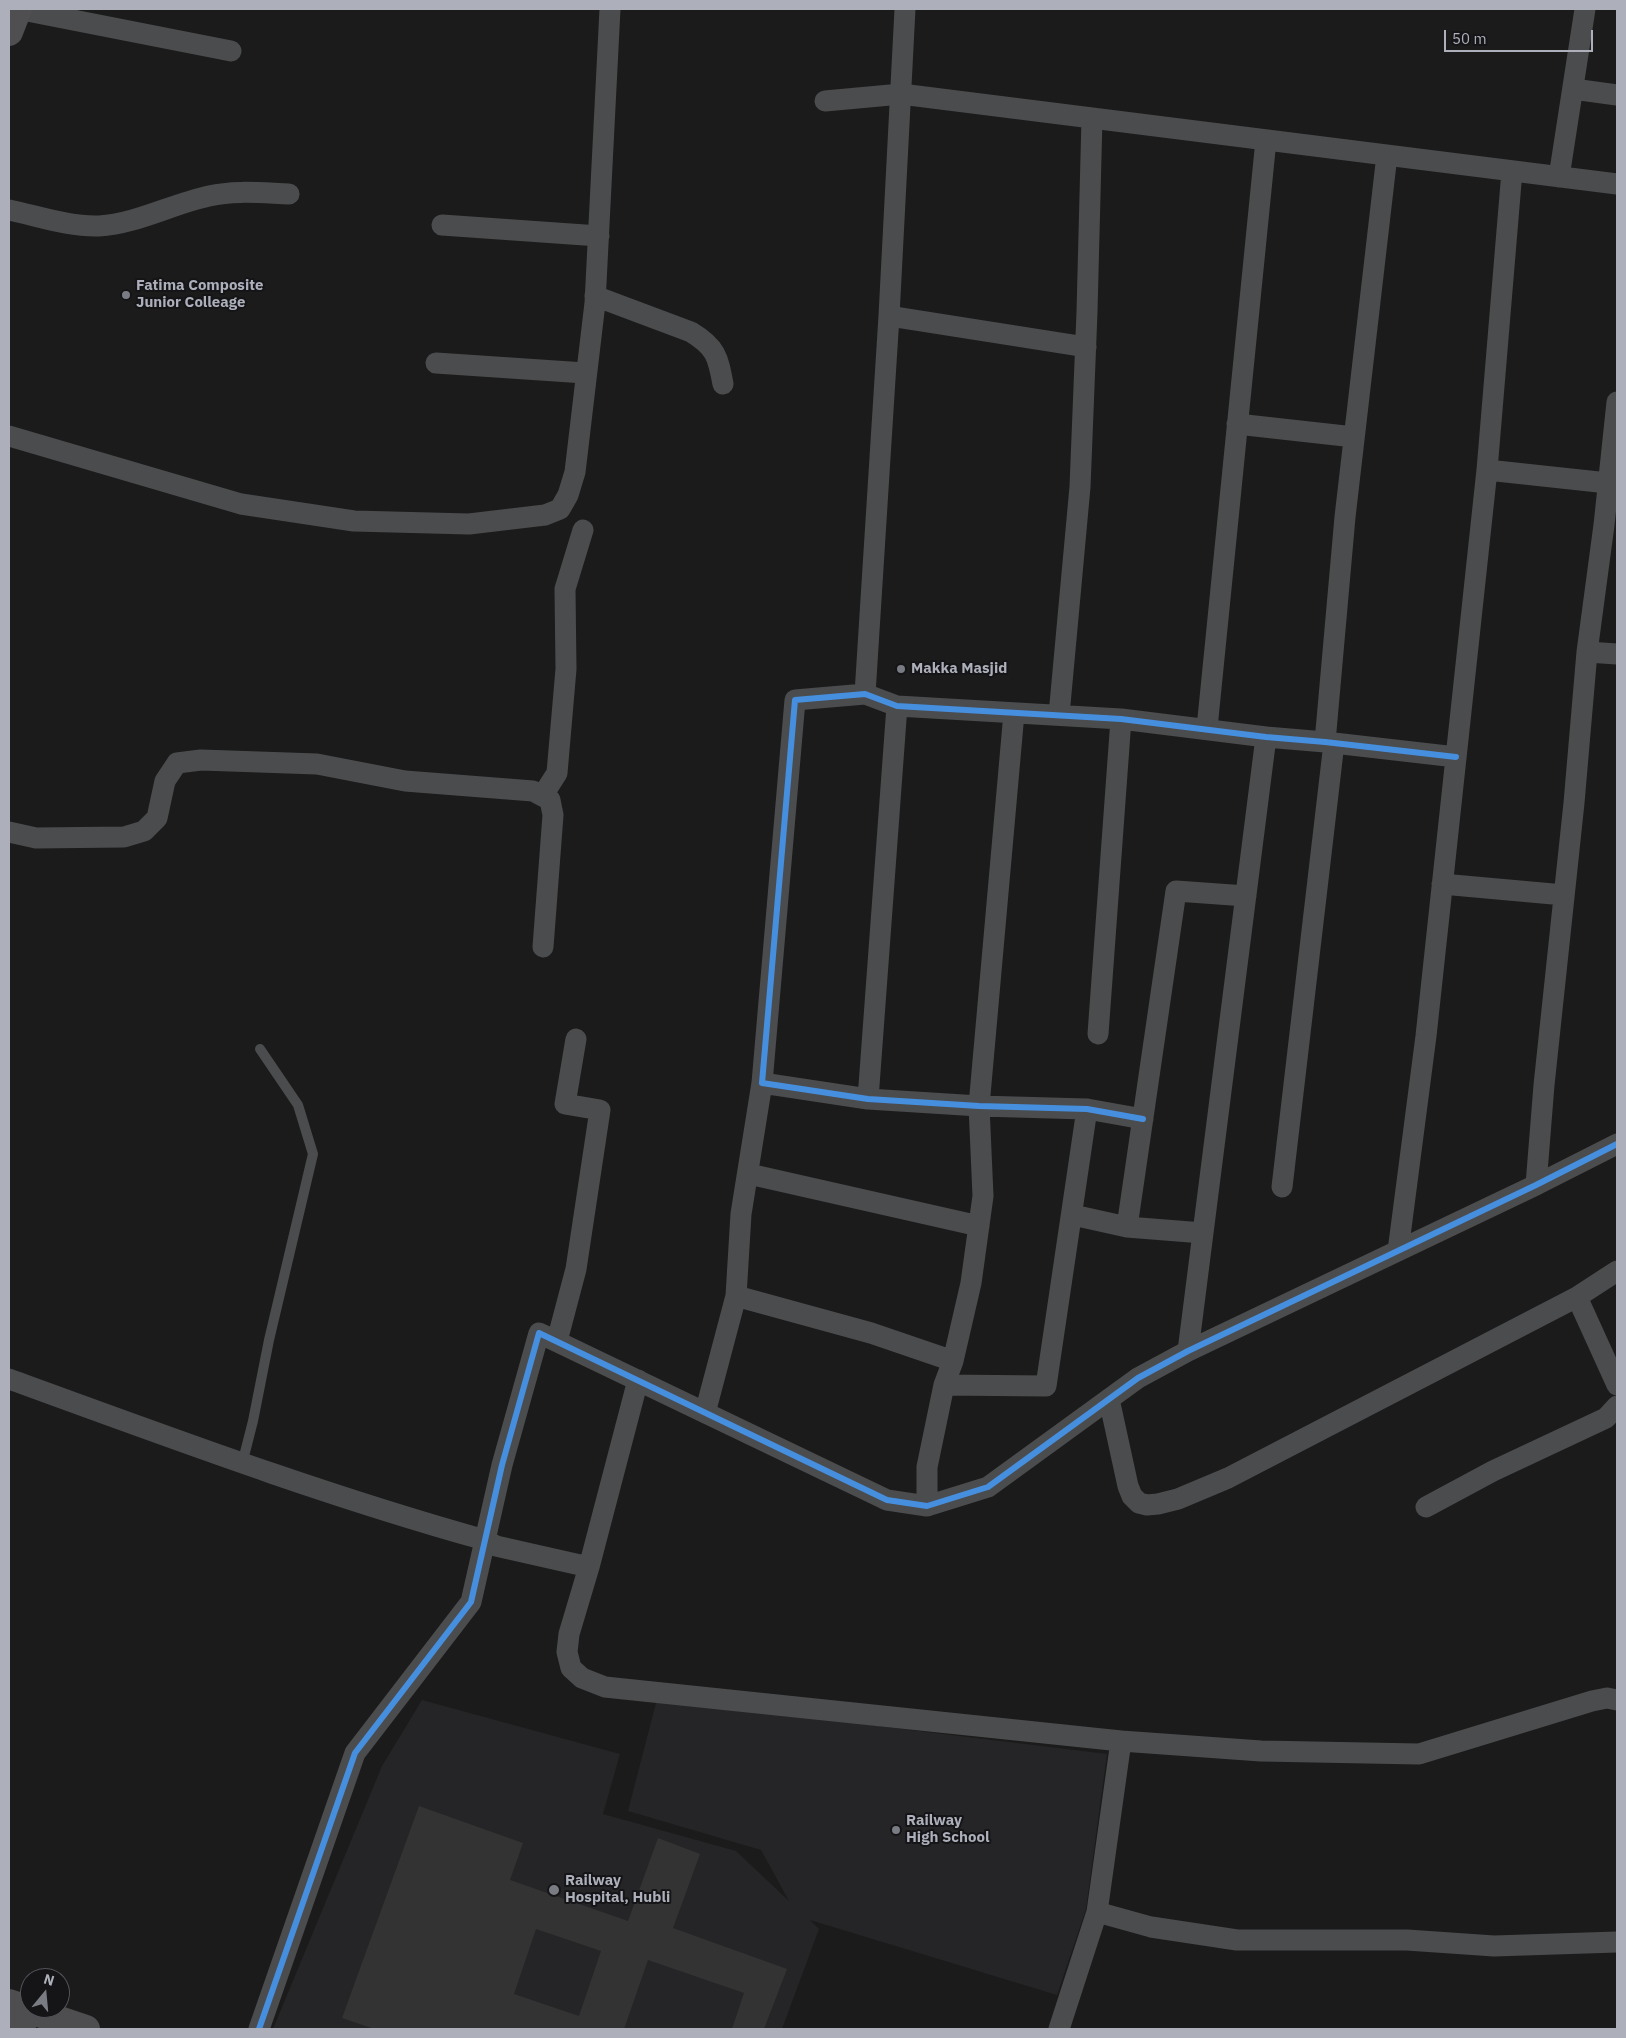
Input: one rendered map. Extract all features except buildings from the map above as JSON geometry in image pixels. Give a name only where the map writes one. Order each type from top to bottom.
[{"type":"highway","points":[[9,2003],[86,2029]]},
{"type":"highway","points":[[9,2025],[22,2029]]},
{"type":"main road","points":[[9,32],[17,9]]},
{"type":"street","points":[[17,9],[231,51]]},
{"type":"street","points":[[9,436],[241,504],[354,521],[478,522],[545,515],[560,509],[568,495],[575,472],[595,296],[610,9]]},
{"type":"street","points":[[865,694],[889,316],[905,9]]},
{"type":"street","points":[[1559,177],[1584,9]]},
{"type":"street","points":[[1573,89],[1617,95]]},
{"type":"street","points":[[825,101],[901,94],[1617,184]]},
{"type":"street","points":[[1059,715],[1080,487],[1092,118]]},
{"type":"street","points":[[1206,728],[1266,140]]},
{"type":"street","points":[[1282,1187],[1330,742],[1354,437],[1387,156]]},
{"type":"street","points":[[1398,1251],[1426,1036],[1487,470],[1512,171]]},
{"type":"street","points":[[9,210],[72,224],[98,226],[119,223],[210,196],[246,192],[289,194]]},
{"type":"street","points":[[442,225],[598,236]]},
{"type":"street","points":[[595,296],[691,332],[702,339],[712,348],[718,358],[723,384]]},
{"type":"street","points":[[889,316],[1086,347]]},
{"type":"street","points":[[436,363],[586,374]]},
{"type":"street","points":[[1536,1185],[1586,652],[1604,525],[1617,402]]},
{"type":"street","points":[[1237,424],[1354,437]]},
{"type":"street","points":[[1487,470],[1608,483]]},
{"type":"street","points":[[543,795],[557,773],[566,669],[565,589],[583,530]]},
{"type":"street","points":[[1586,652],[1617,654]]},
{"type":"street","points":[[705,1413],[736,1296],[741,1214],[749,1174],[762,1083],[795,700],[865,694],[897,706],[1121,719],[1206,728],[1266,737],[1330,742],[1456,757]]},
{"type":"street","points":[[868,1099],[897,706]]},
{"type":"street","points":[[927,1506],[927,1467],[944,1385],[953,1361],[972,1283],[983,1196],[979,1106],[1014,713]]},
{"type":"street","points":[[1098,1034],[1121,719]]},
{"type":"street","points":[[1188,1351],[1266,737]]},
{"type":"street","points":[[9,832],[36,838],[124,837],[144,831],[156,818],[165,781],[177,763],[201,760],[317,764],[405,781],[533,791],[550,800],[552,815],[543,947]]},
{"type":"street","points":[[1442,884],[1564,894]]},
{"type":"street","points":[[1128,1227],[1176,891],[1246,896]]},
{"type":"street","points":[[557,1341],[576,1268],[600,1110],[565,1104],[576,1039]]},
{"type":"street","points":[[762,1083],[868,1099],[979,1106],[1087,1109],[1143,1119]]},
{"type":"street","points":[[944,1385],[1046,1386],[1087,1109]]},
{"type":"street","points":[[259,2029],[355,1753],[471,1602],[502,1465],[539,1332],[887,1500],[927,1506],[988,1487],[1138,1378],[1188,1351],[1536,1185],[1617,1144]]},
{"type":"street","points":[[749,1174],[979,1226]]},
{"type":"street","points":[[1072,1215],[1128,1227],[1204,1233]]},
{"type":"street","points":[[1109,1399],[1128,1486],[1132,1496],[1139,1503],[1147,1505],[1178,1499],[1228,1478],[1577,1297],[1617,1271]]},
{"type":"street","points":[[736,1296],[871,1333],[953,1361]]},
{"type":"street","points":[[1577,1297],[1617,1385]]},
{"type":"street","points":[[9,1379],[242,1464],[392,1514],[485,1540],[496,1546],[589,1567]]},
{"type":"street","points":[[638,1380],[589,1567],[569,1634],[567,1652],[571,1668],[576,1673],[582,1678],[605,1687],[1121,1741],[1260,1751],[1419,1754],[1592,1701],[1607,1698],[1617,1700]]},
{"type":"street","points":[[1426,1507],[1493,1471],[1606,1418],[1617,1406]]},
{"type":"street","points":[[1059,2029],[1097,1912],[1121,1741]]},
{"type":"street","points":[[1097,1912],[1151,1926],[1237,1940],[1407,1940],[1494,1946],[1617,1942]]},
{"type":"lane","points":[[242,1464],[313,1154],[298,1105],[260,1049]]},
{"type":"shaded area","points":[[657,1699],[1107,1754],[1086,1909],[1057,1995],[810,1920],[819,1929],[782,2029],[273,2029],[382,1766],[422,1700],[620,1754],[603,1814],[736,1851],[789,1901],[761,1850],[628,1811]]},
{"type":"cycle path","points":[[1143,1119],[1087,1109],[979,1106],[868,1099],[762,1083],[795,700],[865,694],[897,706],[1121,719],[1266,737],[1456,757]]},
{"type":"cycle path","points":[[259,2029],[355,1753],[471,1602],[502,1465],[539,1333],[887,1500],[927,1506],[988,1487],[1138,1378],[1188,1351],[1536,1185],[1617,1144]]},
{"type":"place","name":"Fatima Composite Junior Colleage","points":[[126,295]]},
{"type":"place","name":"Makka Masjid","points":[[901,669]]},
{"type":"place","name":"Railway High School","points":[[896,1830]]},
{"type":"place","name":"Railway Hospital, Hubli","points":[[554,1890]]}]
